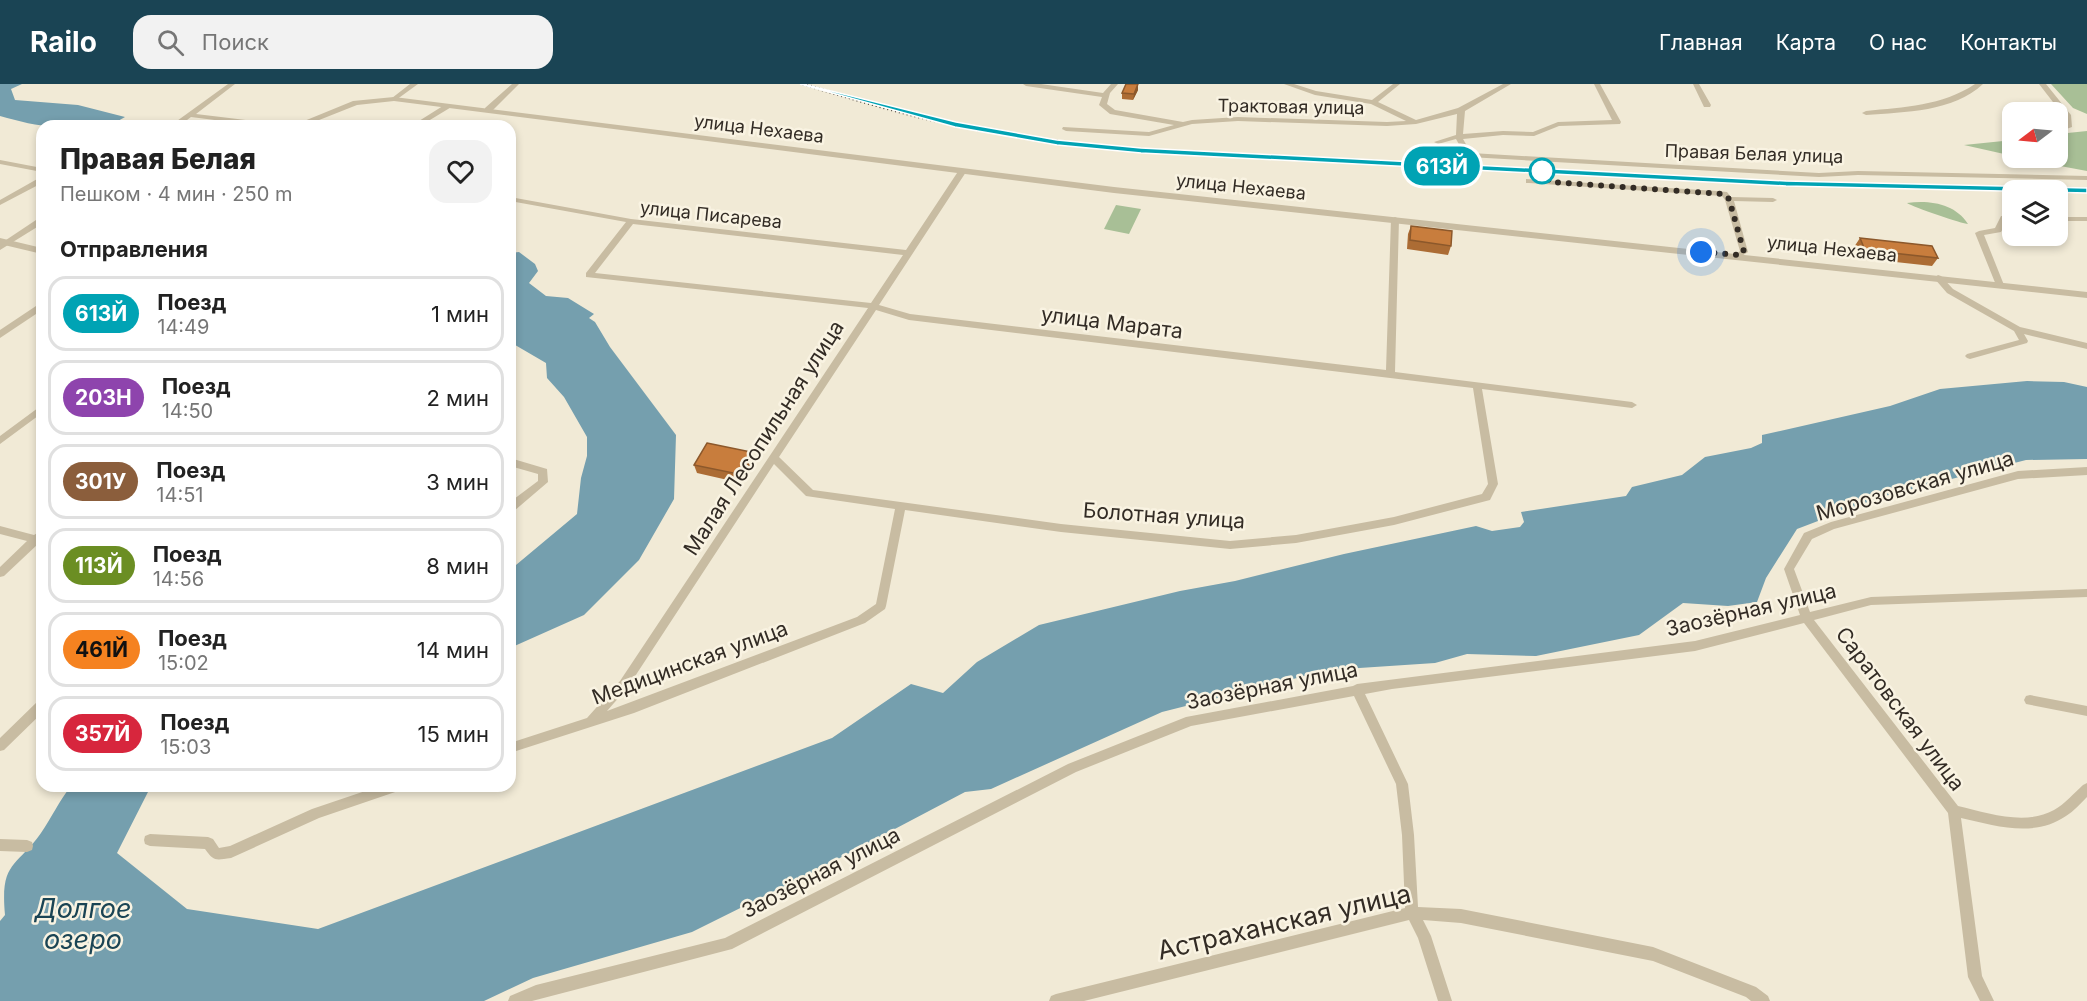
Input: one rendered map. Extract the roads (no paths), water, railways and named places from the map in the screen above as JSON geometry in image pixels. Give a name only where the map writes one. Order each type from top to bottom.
[{"type":"street","points":[[183,120],[232,84]]},
{"type":"street","points":[[394,99],[415,84]]},
{"type":"street","points":[[488,110],[516,84]]},
{"type":"street","points":[[1026,84],[1106,95]]},
{"type":"street","points":[[1115,84],[1106,95],[1103,105],[1113,112],[1183,125]]},
{"type":"street","points":[[1287,84],[1315,93],[1373,102],[1416,122]]},
{"type":"street","points":[[1373,102],[1397,84]]},
{"type":"street","name":"Трактовая улица","points":[[1066,129],[1149,134],[1183,125],[1267,118],[1387,124],[1416,122],[1461,110],[1508,84]]},
{"type":"street","points":[[1438,142],[1460,136],[1503,133],[1534,134],[1558,124],[1617,122],[1598,84]]},
{"type":"street","points":[[1696,84],[1707,105]]},
{"type":"street","points":[[1866,112],[1940,104],[1980,84]]},
{"type":"street","points":[[2042,84],[2057,102]]},
{"type":"street","name":"улица Нехаева","points":[[312,120],[356,103],[394,99],[962,172],[1740,255],[2087,295]]},
{"type":"street","points":[[425,120],[449,106]]},
{"type":"street","points":[[1460,136],[1461,110]]},
{"type":"street","points":[[190,115],[231,120]]},
{"type":"street","name":"Правая Белая улица","points":[[1460,136],[1459,139],[1469,154],[1819,175],[1858,172],[2087,178]]},
{"type":"street","points":[[0,162],[36,169]]},
{"type":"street","name":"Малая Лесопильная улица","points":[[591,721],[624,684],[962,172]]},
{"type":"street","points":[[1529,181],[1724,194],[1729,199],[1744,252],[1740,255]]},
{"type":"street","points":[[0,203],[36,183]]},
{"type":"street","points":[[1729,199],[1773,200]]},
{"type":"street","name":"улица Писарева","points":[[516,200],[631,221],[909,253]]},
{"type":"street","points":[[1390,374],[1395,219]]},
{"type":"street","points":[[2068,219],[2087,219]]},
{"type":"street","name":"улица Марата","points":[[631,221],[589,275],[873,306],[909,317],[1632,405]]},
{"type":"street","points":[[2000,285],[1979,233],[1998,231],[2002,223]]},
{"type":"street","points":[[2,244],[36,224]]},
{"type":"street","points":[[2,244],[36,250]]},
{"type":"street","points":[[1938,278],[1950,291],[2017,329],[2087,346]]},
{"type":"street","points":[[0,335],[36,309]]},
{"type":"street","points":[[1970,356],[2024,341],[2017,329]]},
{"type":"street","name":"Болотная улица","points":[[774,458],[810,493],[1061,528],[1230,545],[1296,539],[1394,521],[1486,497],[1493,484],[1477,386]]},
{"type":"street","points":[[0,441],[36,413]]},
{"type":"street","points":[[516,464],[543,472],[543,482],[516,503]]},
{"type":"street","name":"Морозовская улица","points":[[1807,619],[1789,569],[1808,536],[1831,525],[2018,475],[2087,471]]},
{"type":"street","name":"Медицинская улица","points":[[516,746],[630,709],[850,624],[881,606],[901,506]]},
{"type":"street","points":[[0,530],[36,537]]},
{"type":"street","points":[[0,573],[36,542]]},
{"type":"street","name":"Заозёрная улица","points":[[516,1001],[536,992],[727,944],[1072,768],[1190,721],[1357,689],[1695,646],[1871,601],[2087,592]]},
{"type":"street","name":"Саратовская улица","points":[[1807,619],[1954,811],[1975,977],[1987,1001]]},
{"type":"street","points":[[1357,689],[1401,784],[1408,835],[1412,913],[1424,936],[1444,1001]]},
{"type":"street","points":[[2030,700],[2087,711]]},
{"type":"street","points":[[0,746],[36,711]]},
{"type":"street","points":[[1954,811],[2000,821],[2030,824],[2058,814],[2087,789]]},
{"type":"street","points":[[150,840],[208,843],[216,855],[231,852],[316,813],[379,792]]},
{"type":"street","points":[[0,844],[27,846]]},
{"type":"street","name":"Астраханская улица","points":[[1056,1001],[1412,913],[1461,916],[1653,954],[1751,992],[1763,1001]]},
{"type":"water","points":[[0,84],[22,84],[11,89],[15,100],[78,105],[125,117],[120,120],[36,120],[36,125],[0,116]]},
{"type":"water","points":[[516,252],[519,252],[535,264],[538,271],[529,283],[546,296],[568,298],[594,314],[589,318],[595,322],[610,347],[676,435],[674,499],[639,560],[584,615],[516,645],[516,565],[577,514],[581,478],[587,456],[587,437],[564,397],[547,378],[546,363],[516,346]]},
{"type":"water","name":"Долгое озеро","points":[[2027,381],[2064,382],[2087,387],[2087,459],[2026,460],[1881,497],[1797,529],[1766,578],[1757,602],[1728,606],[1683,603],[1639,635],[1536,656],[1467,654],[1435,663],[1329,670],[1162,712],[991,789],[965,792],[817,870],[692,932],[533,978],[484,1001],[0,1001],[0,921],[5,915],[5,884],[12,867],[41,833],[67,792],[148,792],[117,853],[187,909],[318,929],[832,738],[911,684],[943,693],[977,662],[1039,625],[1180,591],[1235,581],[1344,554],[1476,526],[1492,531],[1520,527],[1524,522],[1521,512],[1626,496],[1632,487],[1682,475],[1705,457],[1751,448],[1762,443],[1762,435],[1890,406],[1940,389]]},
{"type":"railway","points":[[803,84],[897,111],[977,130],[1141,150],[1786,183],[2087,191]]},
{"type":"train","name":"613Й","points":[[803,84],[955,125],[1057,142],[1141,150],[1786,183],[2087,191]]}]
